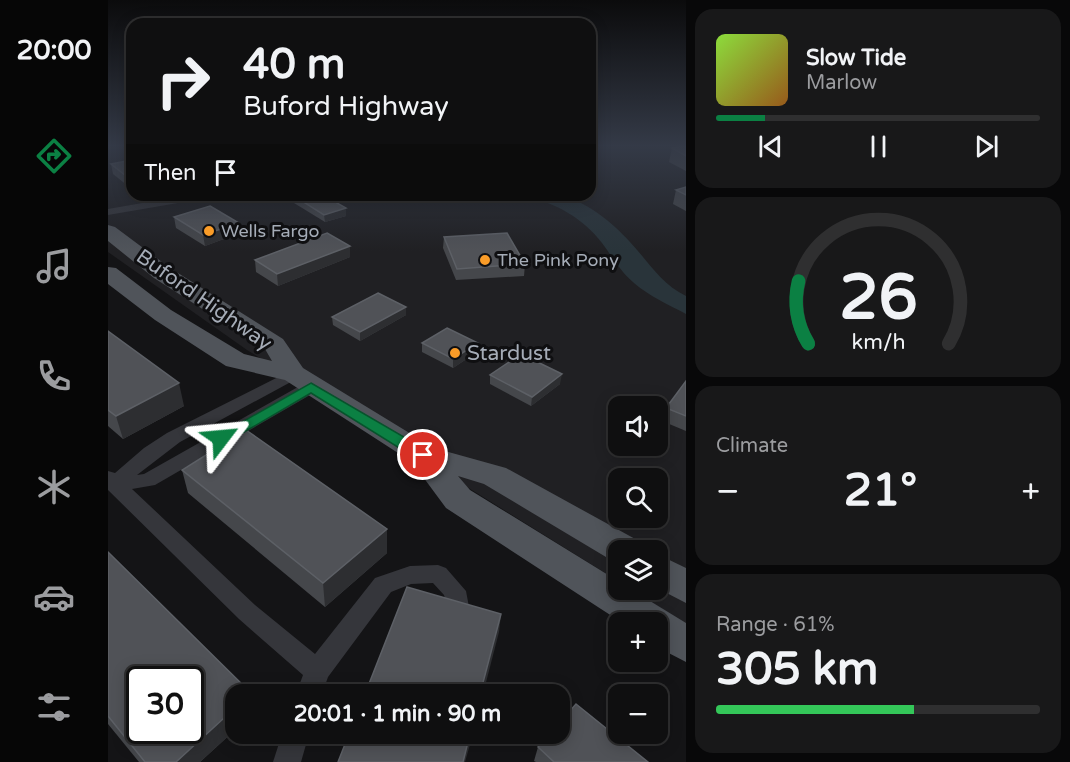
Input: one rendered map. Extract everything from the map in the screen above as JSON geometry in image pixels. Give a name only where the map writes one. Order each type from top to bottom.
[{"type":"main road","name":"Buford Highway","points":[[108,231],[162,273],[274,344],[302,381]]},
{"type":"main road","name":"Buford Highway","points":[[108,273],[163,315],[235,360],[302,381],[423,455],[495,476],[608,541]]},
{"type":"main road","name":"Buford Highway","points":[[423,455],[458,499],[636,612]]},
{"type":"main road","points":[[668,575],[686,586]]},
{"type":"main road","points":[[668,633],[686,644]]},
{"type":"street","points":[[108,212],[172,201]]},
{"type":"street","points":[[209,431],[302,381]]},
{"type":"street","points":[[112,482],[148,480],[182,447],[302,381]]},
{"type":"street","points":[[112,482],[247,612],[317,671]]},
{"type":"street","points":[[312,684],[317,671],[383,585],[410,574],[438,574],[455,591],[457,607]]},
{"type":"street","points":[[287,762],[293,744]]},
{"type":"shaded area","points":[[108,181],[126,181],[126,201],[596,201],[596,181],[686,181],[686,624],[647,600],[668,600],[668,540],[608,540],[608,575],[247,350],[108,252]]},
{"type":"shaded area","points":[[542,201],[577,201],[597,212],[623,235],[662,279],[686,296],[686,314],[640,288],[621,269],[586,226],[558,207]]},
{"type":"building","points":[[686,187],[686,195],[676,190]]},
{"type":"building","points":[[302,201],[334,201],[346,208],[324,215]]},
{"type":"building","points":[[210,206],[239,223],[203,235],[174,217]]},
{"type":"building","points":[[327,233],[350,246],[277,274],[255,260]]},
{"type":"building","points":[[507,233],[525,264],[457,269],[444,237]]},
{"type":"building","points":[[378,293],[406,307],[360,332],[332,317]]},
{"type":"building","points":[[447,328],[478,343],[453,359],[422,343]]},
{"type":"building","points":[[108,331],[179,383],[116,416],[108,410]]},
{"type":"building","points":[[521,354],[562,374],[532,397],[490,375]]},
{"type":"building","points":[[686,381],[686,416],[668,409],[668,405]]},
{"type":"building","points":[[246,430],[387,529],[323,583],[182,470]]},
{"type":"building","points":[[108,552],[242,684],[225,684],[225,717],[204,736],[204,666],[126,666],[126,738],[108,716]]},
{"type":"building","points":[[407,587],[501,614],[483,684],[369,684]]},
{"type":"building","points":[[576,704],[608,730],[608,744],[626,744],[648,762],[554,762],[538,747],[541,744],[570,744],[570,711]]},
{"type":"building","points":[[131,744],[196,744],[176,762],[145,762]]},
{"type":"building","points":[[345,744],[468,744],[463,762],[338,762]]},
{"type":"place","name":"Wells Fargo","points":[[209,231]]},
{"type":"place","name":"The Pink Pony","points":[[485,260]]},
{"type":"place","name":"Stardust","points":[[455,353]]},
{"type":"route","points":[[221,438],[311,387],[423,455]]}]
